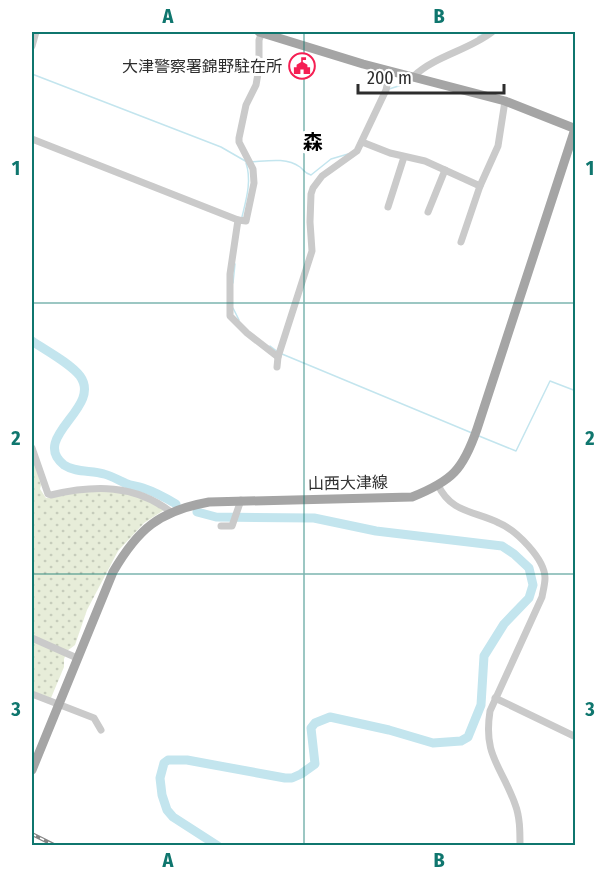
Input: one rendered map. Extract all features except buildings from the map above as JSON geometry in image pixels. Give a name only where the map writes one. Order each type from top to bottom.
[{"type":"main road","points":[[261,32],[390,72],[414,76],[505,101],[575,129]]},
{"type":"main road","name":"山西大津線","points":[[32,770],[113,572],[137,535],[160,518],[171,512],[209,502],[412,496],[438,485],[459,469],[476,433],[575,129]]},
{"type":"street","points":[[32,46],[36,32]]},
{"type":"street","points":[[32,138],[238,220],[246,221],[254,183],[253,169],[239,142],[243,113],[257,77],[261,32]]},
{"type":"street","points":[[414,76],[422,68],[492,32]]},
{"type":"street","points":[[277,367],[278,357],[312,251],[311,194],[322,176],[350,157],[362,142],[386,90],[390,72]]},
{"type":"street","points":[[461,242],[468,227],[480,186],[498,146],[505,101]]},
{"type":"street","points":[[362,142],[404,157],[425,161],[480,186]]},
{"type":"street","points":[[388,207],[404,157]]},
{"type":"street","points":[[428,212],[445,170]]},
{"type":"street","points":[[238,220],[230,274],[230,316],[247,333],[278,357]]},
{"type":"street","points":[[32,448],[48,494],[87,488],[120,490],[141,494],[171,512]]},
{"type":"street","points":[[438,485],[447,500],[456,506],[507,527],[533,550],[546,577],[542,597],[490,711],[488,740],[492,756],[519,816],[520,846]]},
{"type":"street","points":[[221,526],[232,526],[240,500]]},
{"type":"street","points":[[32,638],[77,658]]},
{"type":"street","points":[[32,694],[94,718],[101,730]]},
{"type":"street","points":[[495,698],[576,737]]},
{"type":"green space","points":[[32,453],[41,485],[40,489],[46,498],[82,492],[120,492],[144,499],[164,510],[144,523],[118,551],[87,610],[75,645],[67,651],[64,667],[51,698],[32,691]]},
{"type":"waterway","points":[[478,37],[487,32]]},
{"type":"waterway","points":[[32,74],[221,147],[247,162]]},
{"type":"waterway","points":[[389,89],[405,84],[409,79]]},
{"type":"waterway","points":[[251,162],[276,160],[289,162],[311,175],[331,159],[348,154]]},
{"type":"waterway","points":[[242,217],[248,184],[246,163]]},
{"type":"waterway","points":[[233,283],[235,264]]},
{"type":"waterway","points":[[233,308],[239,320]]},
{"type":"waterway","points":[[32,341],[76,371],[84,388],[76,411],[55,444],[56,454],[64,465],[107,475],[152,491],[176,504]]},
{"type":"waterway","points":[[270,346],[278,352]]},
{"type":"waterway","points":[[282,354],[472,433]]},
{"type":"waterway","points":[[479,436],[516,451],[550,381],[576,391]]},
{"type":"waterway","points":[[197,512],[216,517],[314,518],[376,531],[502,546],[529,568],[533,585],[529,598],[504,624],[484,656],[481,705],[468,737],[461,741],[433,743],[389,730],[330,717],[315,723],[311,728],[315,764],[292,778],[187,760],[168,760],[164,763],[160,778],[167,810],[173,817],[218,846]]},
{"type":"railway","points":[[32,834],[56,846]]},
{"type":"place","name":"大津警察署錦野駐在所","points":[[302,66]]},
{"type":"district","name":"森","points":[[313,142]]}]
